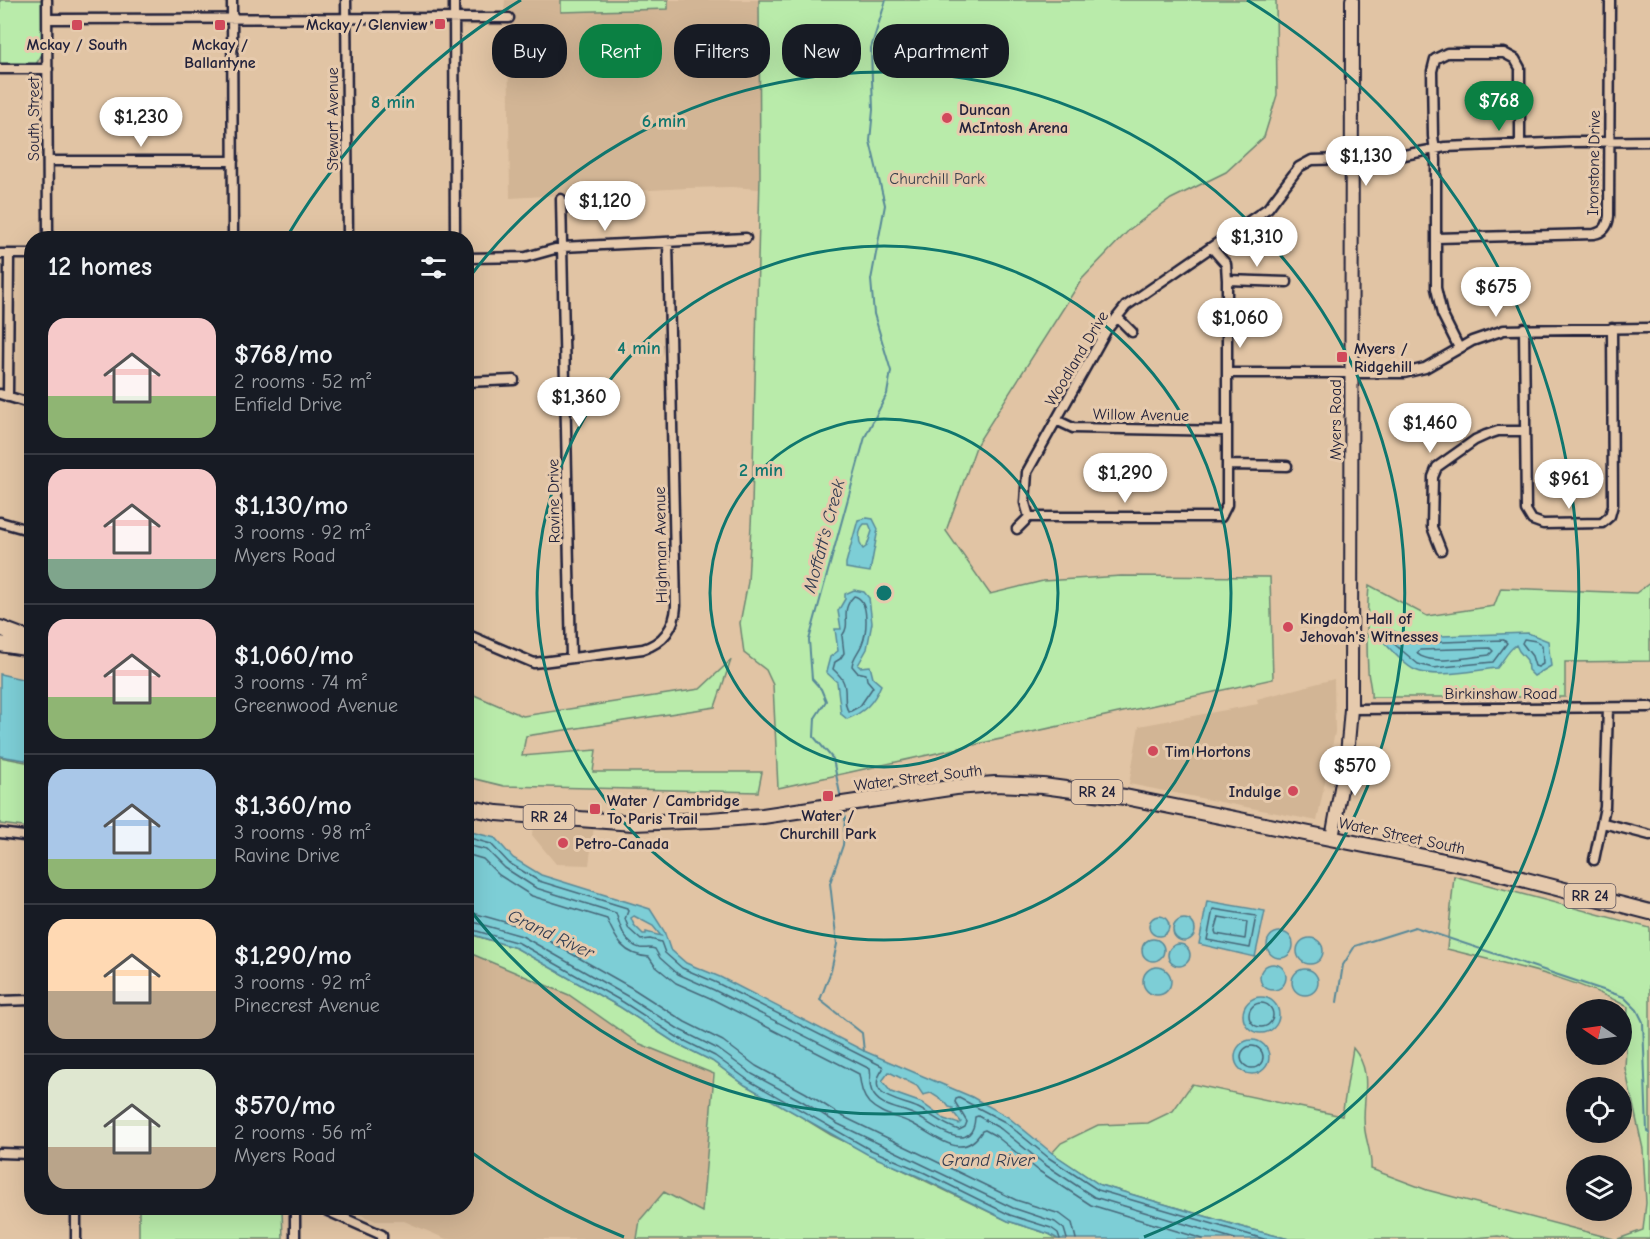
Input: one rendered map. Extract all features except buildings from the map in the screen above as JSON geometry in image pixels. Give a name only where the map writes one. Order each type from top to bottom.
[{"type":"main road","name":"Myers Road","points":[[1332,838],[1347,755],[1351,709],[1352,0]]},
{"type":"main road","points":[[0,628],[24,637]]},
{"type":"main road","points":[[0,644],[24,648]]},
{"type":"main road","name":"Water Street South","points":[[474,809],[497,813],[633,823],[764,816],[956,787],[995,784],[1042,786],[1125,797],[1479,868],[1650,912]]},
{"type":"street","name":"South Street","points":[[48,0],[48,231]]},
{"type":"street","points":[[232,0],[233,231]]},
{"type":"street","name":"Stewart Avenue","points":[[346,0],[348,231]]},
{"type":"street","points":[[454,0],[455,231]]},
{"type":"street","name":"Ironstone Drive","points":[[1436,238],[1594,234],[1602,231],[1609,222],[1610,0]]},
{"type":"street","points":[[48,19],[508,18]]},
{"type":"street","points":[[1460,348],[1446,322],[1437,298],[1432,136],[1432,67],[1435,59],[1447,53],[1504,53],[1515,59],[1520,68],[1520,144]]},
{"type":"street","points":[[0,69],[48,69]]},
{"type":"street","name":"Woodland Drive","points":[[1029,517],[1025,504],[1027,471],[1106,331],[1126,306],[1268,208],[1299,167],[1312,160],[1397,158],[1434,149],[1520,144],[1650,141]]},
{"type":"street","points":[[48,161],[233,161]]},
{"type":"street","name":"Ravine Drive","points":[[561,199],[572,658]]},
{"type":"street","points":[[474,258],[525,258],[562,247],[746,238]]},
{"type":"street","name":"Highman Avenue","points":[[474,638],[529,662],[572,658],[648,648],[666,634],[675,616],[668,242]]},
{"type":"street","points":[[1017,529],[1029,517],[1221,517],[1227,505],[1227,280],[1226,264],[1212,248]]},
{"type":"street","points":[[24,254],[4,254],[4,395],[24,401]]},
{"type":"street","points":[[1227,280],[1287,282]]},
{"type":"street","points":[[1117,317],[1132,332]]},
{"type":"street","points":[[1227,373],[1412,372],[1492,333],[1524,328],[1650,328]]},
{"type":"street","points":[[1524,328],[1526,510],[1532,520],[1543,524],[1602,523],[1610,516],[1613,505],[1612,328]]},
{"type":"street","points":[[474,382],[514,380]]},
{"type":"street","name":"Willow Avenue","points":[[1056,420],[1073,428],[1226,431]]},
{"type":"street","points":[[1441,550],[1432,527],[1433,477],[1437,466],[1486,435],[1498,431],[1525,431]]},
{"type":"street","points":[[1227,465],[1287,466]]},
{"type":"street","points":[[0,522],[24,529]]},
{"type":"street","name":"Birkinshaw Road","points":[[1351,709],[1650,707]]},
{"type":"street","points":[[1594,860],[1603,823],[1607,781],[1608,708]]},
{"type":"street","points":[[1603,823],[1650,835]]},
{"type":"street","points":[[0,833],[24,836]]},
{"type":"street","points":[[0,1001],[24,1000]]},
{"type":"street","points":[[0,1153],[24,1154]]},
{"type":"street","points":[[76,1215],[76,1239]]},
{"type":"street","points":[[295,1215],[295,1239]]},
{"type":"street","points":[[336,1215],[382,1237]]},
{"type":"shaded area","points":[[505,0],[759,0],[759,24],[674,24],[674,78],[759,78],[759,189],[687,188],[510,198],[509,78],[567,78],[567,24],[492,24],[492,26],[464,26],[462,29],[462,9],[465,12],[504,11]]},
{"type":"shaded area","points":[[1334,679],[1335,732],[1317,821],[1129,784],[1139,726],[1258,704],[1257,699]]},
{"type":"shaded area","points":[[533,825],[594,827],[589,865],[556,864],[532,835]]},
{"type":"shaded area","points":[[474,955],[569,995],[638,1043],[712,1072],[711,1113],[702,1212],[640,1220],[637,1239],[446,1239],[404,1221],[376,1221],[361,1215],[474,1215]]},
{"type":"green space","points":[[0,0],[42,0],[43,53],[36,64],[0,64]]},
{"type":"green space","points":[[561,0],[668,0],[668,9],[561,12]]},
{"type":"green space","name":"Churchill Park","points":[[759,0],[1276,0],[1277,95],[1264,137],[1226,172],[1171,199],[1130,229],[1082,279],[977,444],[946,531],[990,594],[1043,581],[1121,576],[1270,577],[1273,679],[778,788],[773,685],[766,670],[744,653],[740,623],[748,582],[752,506],[760,177],[759,78],[770,78],[770,24],[759,24]]},
{"type":"green space","points":[[1650,583],[1650,661],[1565,662],[1565,697],[1371,697],[1367,648],[1369,585],[1427,616],[1494,606],[1501,588],[1636,593]]},
{"type":"green space","points":[[731,660],[715,707],[526,736],[522,756],[596,750],[593,772],[762,772],[758,792],[504,786],[474,779],[474,695],[523,716],[700,689]]},
{"type":"green space","points":[[0,757],[24,762],[24,827],[0,824]]},
{"type":"green space","points":[[1454,876],[1650,928],[1650,1239],[1618,1239],[1643,1230],[1646,1203],[1643,1149],[1632,1100],[1632,1077],[1627,1077],[1625,1068],[1625,1065],[1632,1065],[1632,999],[1613,999],[1563,979],[1447,949]]},
{"type":"green space","points":[[474,935],[516,948],[620,1007],[674,1042],[712,1061],[745,1085],[831,1135],[1008,1221],[1058,1239],[637,1239],[640,1220],[664,1192],[702,1212],[714,1074],[638,1043],[569,995],[474,955]]},
{"type":"green space","points":[[1353,1048],[1360,1058],[1366,1078],[1364,1120],[1371,1169],[1427,1190],[1614,1239],[1515,1239],[1498,1236],[1462,1239],[1289,1239],[1100,1185],[1052,1153],[1061,1143],[1098,1125],[1148,1123],[1173,1111],[1192,1084],[1342,1116]]},
{"type":"green space","points":[[139,1215],[282,1215],[283,1239],[139,1239]]},
{"type":"water","points":[[873,519],[878,529],[870,572],[846,568],[858,520]],"holes":[[[864,524],[869,524],[872,531],[867,546],[863,549],[859,536]]]},
{"type":"water","points":[[854,590],[864,592],[869,598],[872,623],[867,649],[858,665],[860,667],[870,666],[873,678],[881,685],[868,706],[847,719],[841,714],[837,682],[826,672],[830,657],[838,651],[835,629],[841,629],[838,611],[845,599],[845,594]]},
{"type":"water","points":[[1389,630],[1412,637],[1528,633],[1548,641],[1551,666],[1534,676],[1528,670],[1527,660],[1516,645],[1497,668],[1444,674],[1423,673],[1406,664],[1383,641],[1384,633]]},
{"type":"water","points":[[0,674],[24,679],[24,760],[0,756]]},
{"type":"water","name":"Grand River","points":[[474,833],[495,838],[513,858],[541,875],[650,909],[664,931],[670,949],[686,963],[720,977],[864,1051],[972,1097],[1008,1117],[1052,1153],[1100,1185],[1289,1239],[1058,1239],[1008,1221],[922,1178],[867,1154],[745,1085],[712,1061],[674,1042],[620,1007],[516,948],[474,935]],"holes":[[[634,916],[653,926],[661,936],[646,932],[643,934],[631,918]],[[889,1072],[917,1086],[923,1095],[931,1093],[953,1108],[953,1112],[961,1122],[959,1124],[944,1119],[922,1103],[891,1092],[882,1081]]]},
{"type":"water","points":[[1207,901],[1265,911],[1255,957],[1199,944]]},
{"type":"water","points":[[1155,916],[1163,916],[1169,922],[1169,930],[1163,936],[1155,936],[1149,930],[1149,922]]},
{"type":"water","points":[[1184,919],[1192,922],[1195,930],[1192,938],[1184,941],[1176,938],[1173,930],[1176,922]]},
{"type":"water","points":[[1280,932],[1289,936],[1293,945],[1289,954],[1280,958],[1271,954],[1267,945],[1271,936]]},
{"type":"water","points":[[1310,938],[1319,942],[1323,951],[1319,960],[1310,964],[1301,960],[1297,951],[1301,942]]},
{"type":"water","points":[[1153,939],[1161,942],[1164,950],[1161,958],[1153,961],[1145,958],[1142,950],[1145,942]]},
{"type":"water","points":[[1179,944],[1187,947],[1190,955],[1187,963],[1179,966],[1171,963],[1168,955],[1171,947]]},
{"type":"water","points":[[1273,964],[1282,968],[1286,977],[1282,986],[1273,990],[1264,986],[1260,977],[1264,968]]},
{"type":"water","points":[[1157,967],[1167,971],[1171,981],[1167,991],[1157,995],[1147,991],[1143,981],[1147,971]]},
{"type":"water","points":[[1305,969],[1314,973],[1318,982],[1314,991],[1305,995],[1296,991],[1292,982],[1296,973]]},
{"type":"water","points":[[1261,997],[1273,1003],[1279,1015],[1273,1027],[1261,1033],[1249,1027],[1243,1015],[1249,1003]]},
{"type":"water","points":[[1252,1040],[1264,1045],[1269,1057],[1264,1069],[1252,1074],[1240,1069],[1235,1057],[1240,1045]]},
{"type":"waterway","name":"Moffatt's Creek","points":[[841,799],[833,759],[814,737],[815,718],[826,701],[821,689],[812,679],[809,640],[865,437],[887,394],[891,371],[874,314],[871,280],[885,205],[870,141],[873,110],[871,48],[886,0]]},
{"type":"waterway","name":"Moffatt's Creek","points":[[843,808],[845,819],[843,845],[830,883],[837,944],[831,971],[820,1000],[862,1033],[864,1051]]},
{"type":"waterway","points":[[1337,1002],[1343,965],[1355,946],[1415,927],[1624,997],[1637,1010],[1643,1022],[1647,1131],[1650,1133]]},
{"type":"place","name":"Mckay / Glenview","points":[[440,24]]},
{"type":"place","name":"Mckay / South","points":[[77,25]]},
{"type":"place","name":"Mckay / Ballantyne","points":[[220,25]]},
{"type":"place","name":"Duncan McIntosh Arena","points":[[947,118]]},
{"type":"place","name":"Myers / Ridgehill","points":[[1342,357]]},
{"type":"place","name":"Kingdom Hall of Jehovah's Witnesses","points":[[1288,627]]},
{"type":"place","name":"Tim Hortons","points":[[1153,751]]},
{"type":"place","name":"Indulge","points":[[1293,791]]},
{"type":"place","name":"Water / Churchill Park","points":[[828,796]]},
{"type":"place","name":"Water / Cambridge To Paris Trail","points":[[595,809]]},
{"type":"place","name":"Petro-Canada","points":[[563,843]]}]
